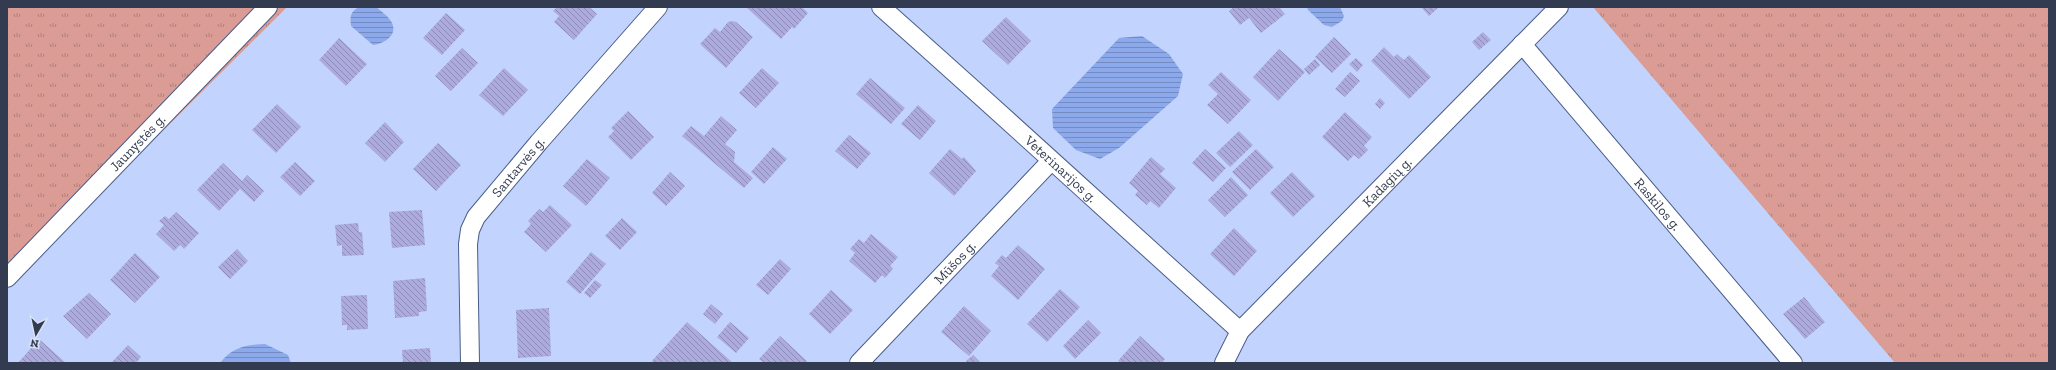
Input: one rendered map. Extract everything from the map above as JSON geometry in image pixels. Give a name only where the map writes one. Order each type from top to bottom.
[{"type":"street","name":"Jaunystės g.","points":[[7,278],[268,7]]},
{"type":"street","name":"Santarvės g.","points":[[470,363],[468,244],[470,230],[476,217],[539,142],[658,7]]},
{"type":"street","name":"Veterinarijos g.","points":[[882,7],[1003,114],[1051,161],[1240,331]]},
{"type":"street","name":"Kadagių g.","points":[[1224,363],[1240,331],[1557,8]]},
{"type":"street","name":"Raskilos g.","points":[[1522,44],[1793,363]]},
{"type":"street","name":"Mūšos g.","points":[[859,363],[1051,161]]},
{"type":"green space","points":[[7,7],[287,7],[7,286]]},
{"type":"green space","points":[[1593,7],[2049,7],[2049,363],[1895,363]]},
{"type":"water","points":[[359,7],[376,7],[387,16],[392,23],[393,32],[385,41],[373,45],[351,26],[351,15]]},
{"type":"water","points":[[1307,7],[1340,7],[1344,16],[1342,21],[1332,27],[1324,25],[1308,10]]},
{"type":"water","points":[[1142,36],[1169,54],[1183,74],[1178,96],[1119,148],[1100,159],[1076,150],[1053,128],[1052,109],[1119,38]]},
{"type":"water","points":[[265,344],[288,355],[291,363],[220,363],[235,350],[245,346]]},
{"type":"building","points":[[557,7],[589,7],[597,14],[574,40],[554,22],[559,16],[553,11]]},
{"type":"building","points":[[746,7],[802,7],[808,13],[794,29],[792,27],[781,39]]},
{"type":"building","points":[[1234,7],[1279,7],[1285,14],[1261,33],[1249,18],[1240,25],[1229,11]]},
{"type":"building","points":[[1421,7],[1439,7],[1429,16]]},
{"type":"building","points":[[446,13],[465,30],[442,55],[423,38]]},
{"type":"building","points":[[1006,17],[1031,41],[1008,65],[982,41]]},
{"type":"building","points":[[728,22],[736,22],[753,37],[726,68],[700,44],[715,28],[720,32]]},
{"type":"building","points":[[1483,32],[1491,40],[1479,50],[1472,42]]},
{"type":"building","points":[[1334,37],[1351,54],[1332,73],[1315,57]]},
{"type":"building","points":[[339,38],[367,64],[346,86],[319,60]]},
{"type":"building","points":[[1384,47],[1394,57],[1397,54],[1404,60],[1409,55],[1431,77],[1409,99],[1371,61]]},
{"type":"building","points":[[462,48],[478,63],[451,91],[435,76]]},
{"type":"building","points":[[1279,49],[1305,72],[1278,101],[1253,77]]},
{"type":"building","points":[[1356,58],[1363,65],[1357,72],[1349,64]]},
{"type":"building","points":[[1315,59],[1320,65],[1309,75],[1304,69]]},
{"type":"building","points":[[504,68],[528,90],[503,116],[479,95]]},
{"type":"building","points":[[762,68],[779,83],[756,108],[739,93]]},
{"type":"building","points":[[1221,72],[1251,100],[1228,124],[1207,105],[1218,94],[1208,85]]},
{"type":"building","points":[[1350,72],[1360,81],[1345,97],[1335,89]]},
{"type":"building","points":[[870,78],[905,108],[891,124],[856,94]]},
{"type":"building","points":[[1380,98],[1385,103],[1380,109],[1375,104]]},
{"type":"building","points":[[277,104],[301,127],[276,153],[252,130]]},
{"type":"building","points":[[918,105],[936,121],[920,140],[901,124]]},
{"type":"building","points":[[628,111],[654,137],[631,160],[608,137],[614,131],[611,128]]},
{"type":"building","points":[[1345,112],[1372,137],[1364,146],[1368,150],[1359,159],[1354,155],[1348,161],[1322,137]]},
{"type":"building","points":[[721,116],[737,130],[725,144],[735,152],[734,162],[753,178],[744,188],[682,136],[691,126],[704,136]]},
{"type":"building","points":[[385,122],[404,142],[385,162],[365,143]]},
{"type":"building","points":[[1239,131],[1253,145],[1230,167],[1216,153]]},
{"type":"building","points":[[849,135],[871,153],[857,169],[835,151]]},
{"type":"building","points":[[438,143],[461,165],[436,191],[413,169]]},
{"type":"building","points":[[773,147],[787,159],[764,184],[751,172]]},
{"type":"building","points":[[950,149],[962,159],[964,157],[976,171],[954,196],[929,173]]},
{"type":"building","points":[[1205,149],[1226,168],[1213,182],[1192,163]]},
{"type":"building","points":[[1256,149],[1274,167],[1250,190],[1232,172]]},
{"type":"building","points":[[1151,157],[1165,169],[1160,174],[1176,188],[1159,208],[1150,201],[1147,205],[1135,195],[1138,191],[1129,183]]},
{"type":"building","points":[[587,159],[610,178],[586,206],[563,186]]},
{"type":"building","points":[[295,162],[315,181],[300,196],[280,177]]},
{"type":"building","points":[[223,163],[242,181],[247,175],[264,191],[254,202],[240,189],[219,211],[197,190]]},
{"type":"building","points":[[670,172],[685,186],[666,206],[652,193]]},
{"type":"building","points":[[1292,172],[1315,196],[1293,217],[1270,193]]},
{"type":"building","points":[[1231,177],[1248,195],[1225,217],[1208,200]]},
{"type":"building","points":[[550,205],[572,225],[546,252],[524,232],[531,224],[528,221],[539,209],[543,212]]},
{"type":"building","points":[[422,210],[425,245],[392,248],[389,212]]},
{"type":"building","points":[[176,212],[199,233],[184,249],[180,245],[174,251],[156,234],[164,225],[159,221],[165,216],[169,219]]},
{"type":"building","points":[[622,218],[637,232],[620,250],[605,236]]},
{"type":"building","points":[[358,223],[359,232],[362,232],[364,255],[342,256],[342,245],[337,246],[335,225]]},
{"type":"building","points":[[1234,228],[1257,251],[1234,276],[1210,254]]},
{"type":"building","points":[[871,234],[898,257],[890,266],[893,269],[885,278],[882,275],[875,283],[849,261],[855,253],[850,249],[859,239],[864,243]]},
{"type":"building","points":[[1018,245],[1045,269],[1018,300],[991,276],[999,266],[995,263],[1002,255],[1006,258]]},
{"type":"building","points":[[237,249],[248,261],[230,279],[218,267]]},
{"type":"building","points":[[591,252],[606,264],[580,294],[566,282]]},
{"type":"building","points":[[135,253],[160,277],[135,303],[110,280]]},
{"type":"building","points":[[780,259],[791,269],[768,295],[756,285]]},
{"type":"building","points":[[425,278],[427,311],[419,312],[419,316],[395,318],[393,281]]},
{"type":"building","points":[[595,280],[602,285],[590,298],[584,293]]},
{"type":"building","points":[[1060,289],[1080,307],[1047,342],[1027,324]]},
{"type":"building","points":[[831,290],[853,310],[830,334],[809,314]]},
{"type":"building","points":[[89,293],[111,314],[87,339],[63,316]]},
{"type":"building","points":[[367,295],[368,329],[347,330],[347,325],[342,325],[341,296]]},
{"type":"building","points":[[1804,297],[1825,322],[1805,339],[1783,314]]},
{"type":"building","points":[[711,304],[723,314],[715,324],[703,314]]},
{"type":"building","points":[[964,306],[991,331],[969,356],[941,332]]},
{"type":"building","points":[[549,308],[551,356],[518,358],[516,310]]},
{"type":"building","points":[[1088,320],[1101,333],[1075,359],[1063,346]]},
{"type":"building","points":[[687,322],[733,363],[654,363],[652,361]]},
{"type":"building","points":[[730,322],[749,338],[736,353],[717,337]]},
{"type":"building","points":[[780,336],[807,361],[805,363],[764,363],[759,359]]},
{"type":"building","points":[[1140,336],[1165,359],[1162,363],[1121,363],[1118,361]]},
{"type":"building","points":[[39,339],[66,363],[18,363]]},
{"type":"building","points":[[128,345],[141,357],[136,363],[111,363]]},
{"type":"building","points":[[430,348],[431,363],[403,363],[402,350]]},
{"type":"building","points":[[973,355],[981,363],[968,363],[966,361]]}]
